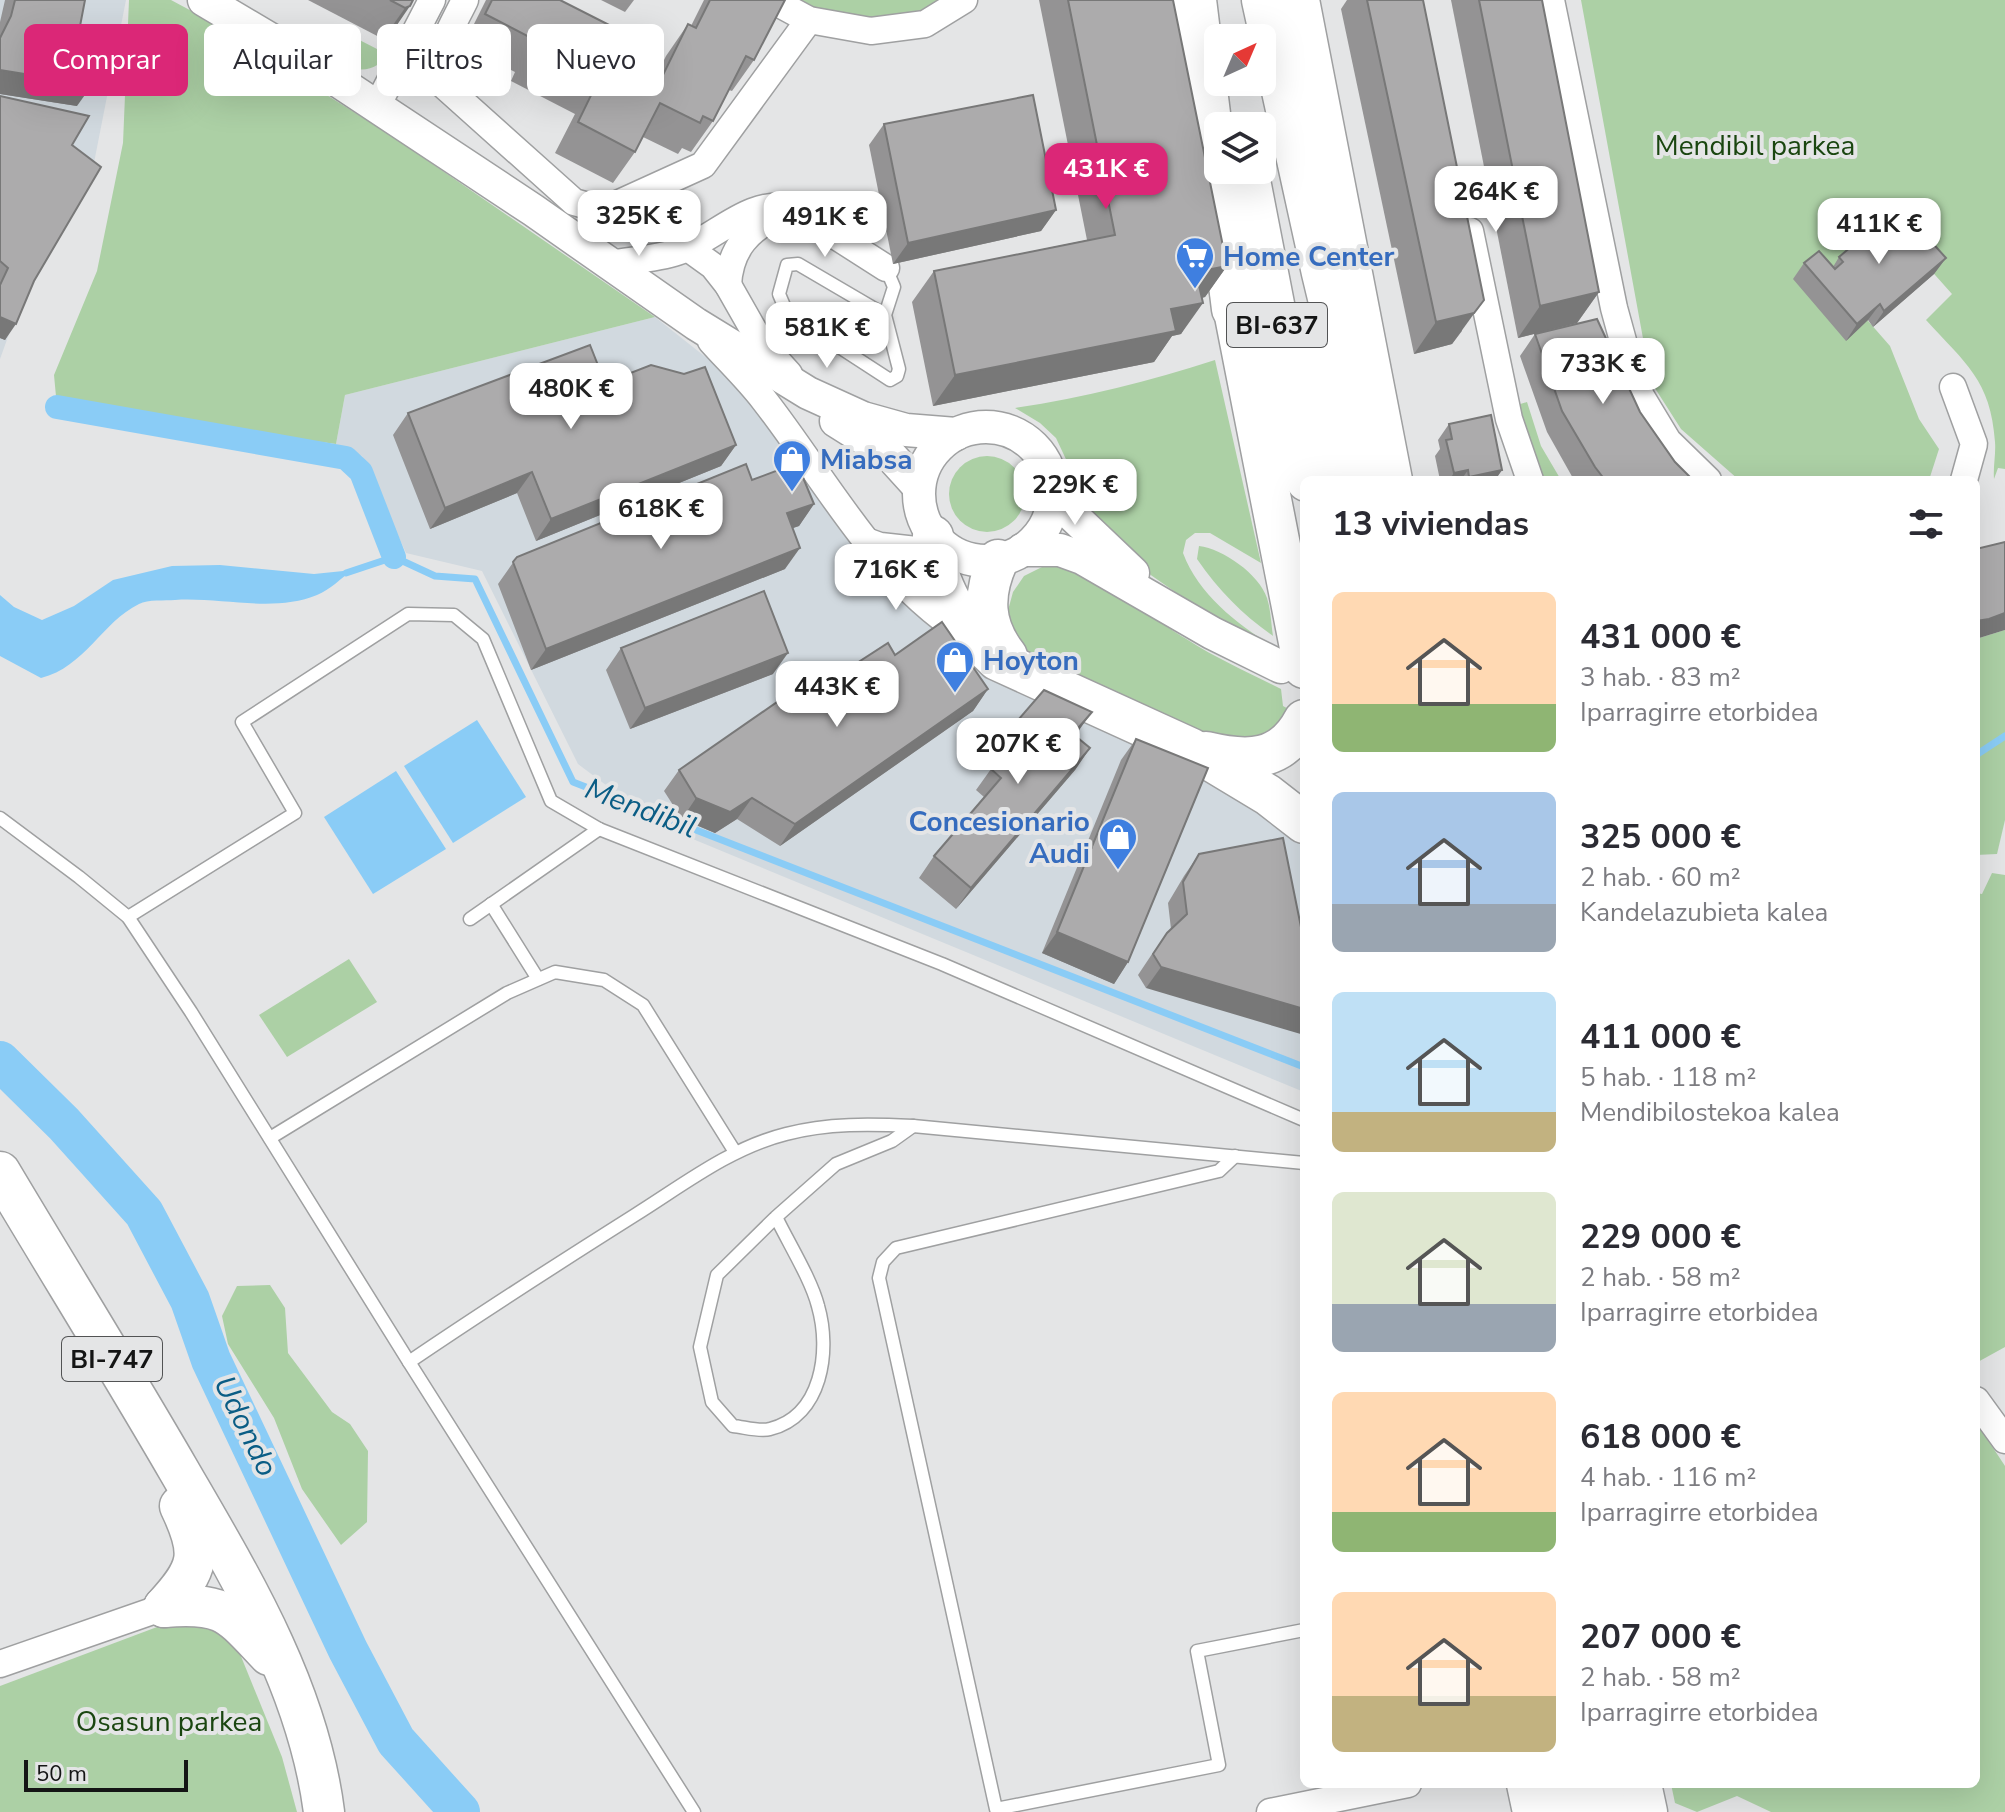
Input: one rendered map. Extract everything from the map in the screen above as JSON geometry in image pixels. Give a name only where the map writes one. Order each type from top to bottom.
[{"type":"highway","points":[[1195,0],[1233,309]]},
{"type":"highway","points":[[1214,0],[1218,24]]},
{"type":"highway","points":[[1244,0],[1249,24]]},
{"type":"highway","points":[[1263,0],[1372,476]]},
{"type":"highway","name":"BI-637","points":[[1263,96],[1338,476]]},
{"type":"highway","name":"BI-637","points":[[1250,184],[1306,476]]},
{"type":"highway","points":[[1568,1788],[1572,1812]]},
{"type":"highway","points":[[1601,1788],[1606,1812]]},
{"type":"main road","points":[[1173,0],[1233,309],[1293,667]]},
{"type":"main road","points":[[1299,0],[1391,476]]},
{"type":"main road","points":[[937,542],[945,588],[959,616],[979,644],[997,660],[1190,748],[1268,795],[1300,820]]},
{"type":"main road","points":[[1010,555],[987,589],[987,614],[1003,651],[1019,672]]},
{"type":"main road","points":[[1190,748],[1248,759],[1271,755],[1295,737],[1300,728]]},
{"type":"main road","name":"BI-747","points":[[0,1172],[122,1374],[258,1610],[285,1672],[309,1744],[324,1812]]},
{"type":"main road","points":[[122,1374],[137,1423],[191,1529],[197,1552],[177,1606]]},
{"type":"main road","points":[[177,1606],[211,1583],[220,1565],[223,1548]]},
{"type":"main road","points":[[177,1606],[219,1608],[240,1624],[285,1672]]},
{"type":"main road","points":[[1528,1788],[1533,1812]]},
{"type":"main road","points":[[1642,1788],[1647,1812]]},
{"type":"street","points":[[204,0],[377,106],[696,324],[808,393],[863,418],[906,430],[956,434],[984,427],[999,429],[1025,440],[1045,462],[1052,490],[1048,518],[1033,541],[1010,555]]},
{"type":"street","points":[[377,106],[432,0]]},
{"type":"street","points":[[465,0],[440,53],[437,65],[440,82],[574,202],[592,207],[615,205],[703,165],[809,20]]},
{"type":"street","points":[[772,0],[809,20],[871,31],[925,24],[964,0]]},
{"type":"street","points":[[1551,0],[1614,308],[1636,388],[1668,441],[1704,476]]},
{"type":"street","points":[[1463,199],[1509,419],[1529,476]]},
{"type":"street","points":[[650,292],[660,272],[681,250],[737,219],[764,207],[779,205],[792,208],[886,268]]},
{"type":"street","points":[[728,285],[729,269],[738,246],[762,225],[792,208]]},
{"type":"street","points":[[609,264],[681,250],[713,266],[728,285],[761,343],[808,393]]},
{"type":"street","points":[[696,324],[760,377],[890,455],[919,487]]},
{"type":"street","points":[[696,324],[764,399],[856,530],[921,602],[979,644]]},
{"type":"street","points":[[1953,387],[1974,444],[1965,476]]},
{"type":"street","points":[[956,434],[931,456],[919,487],[922,512],[937,542],[969,559],[1060,550],[1082,558],[1212,633],[1293,667]]},
{"type":"street","points":[[1052,490],[1073,516],[1123,564],[1212,633]]},
{"type":"street","points":[[1980,1406],[2005,1440]]},
{"type":"street","points":[[0,1664],[177,1606]]},
{"type":"street","points":[[1270,1812],[1388,1788]]},
{"type":"street","points":[[1508,1788],[1518,1812]]},
{"type":"lane","points":[[885,315],[798,264],[787,265],[779,294],[787,313],[890,380],[897,376],[899,369],[885,315],[894,287],[886,268]]},
{"type":"lane","points":[[856,530],[881,539],[937,542]]},
{"type":"lane","points":[[128,917],[295,813],[242,722],[408,614],[454,615],[483,639],[551,801],[599,829],[942,964],[1300,1118]]},
{"type":"lane","points":[[0,818],[128,917],[694,1812]]},
{"type":"lane","points":[[470,919],[599,829]]},
{"type":"lane","points":[[491,904],[538,979]]},
{"type":"lane","points":[[270,1138],[507,993],[555,972],[604,980],[643,1005],[735,1152]]},
{"type":"lane","points":[[409,1362],[483,1311],[735,1152],[783,1135],[820,1127],[868,1124],[913,1126],[1300,1163]]},
{"type":"lane","points":[[776,1217],[818,1305],[824,1342],[819,1382],[800,1414],[769,1430],[733,1426],[712,1402],[700,1347],[717,1275],[776,1217],[836,1164],[892,1141],[913,1126]]},
{"type":"lane","points":[[1235,1156],[1219,1171],[896,1248],[883,1262],[879,1278],[996,1809],[1219,1765],[1197,1651],[1300,1631]]},
{"type":"shaded area","points":[[0,0],[126,0],[121,24],[24,24],[24,96],[107,96],[90,183],[22,298],[0,359]]},
{"type":"shaded area","points":[[655,317],[746,389],[870,558],[1162,754],[1300,832],[1300,1090],[659,825],[578,764],[482,571],[406,553],[362,456],[336,444],[345,395]]},
{"type":"green space","points":[[129,0],[171,0],[199,15],[213,24],[204,24],[204,96],[328,96],[389,134],[655,317],[345,395],[336,444],[57,407],[54,375],[97,271],[123,143],[125,96],[188,96],[188,24],[128,24]]},
{"type":"green space","points":[[792,0],[950,0],[918,18],[869,23],[821,14]]},
{"type":"green space","name":"Mendibil parkea","points":[[1581,0],[2005,0],[2005,469],[1998,468],[1994,479],[1992,421],[1982,387],[1964,361],[1926,320],[1952,294],[1887,221],[1827,274],[1890,346],[1919,419],[1939,449],[1930,476],[1734,476],[1681,429],[1651,382]]},
{"type":"green space","points":[[361,41],[377,49],[377,65],[361,69]]},
{"type":"green space","points":[[1215,360],[1261,563],[1210,533],[1195,533],[1186,540],[1183,553],[1209,596],[1234,619],[1275,648],[1214,619],[1145,571],[1112,537],[1086,502],[1056,438],[1040,423],[1015,408],[1116,388]]},
{"type":"green space","points":[[1527,402],[1541,446],[1559,476],[1544,476],[1517,405]]},
{"type":"green space","points":[[987,456],[1002,459],[1014,467],[1022,479],[1025,494],[1022,509],[1014,521],[1002,529],[987,532],[972,529],[960,521],[952,509],[949,494],[952,479],[960,467],[972,459]]},
{"type":"green space","points":[[1199,546],[1229,557],[1256,580],[1267,598],[1273,636],[1223,592],[1197,559]]},
{"type":"green space","points":[[1059,566],[1094,580],[1199,647],[1281,689],[1283,706],[1294,712],[1267,744],[1206,738],[1053,670],[1011,633],[1007,614],[1013,592],[1024,576],[1042,567]]},
{"type":"green space","points":[[2005,630],[2005,820],[1997,854],[1980,855],[1980,638]]},
{"type":"green space","points":[[1992,873],[2005,875],[2005,1347],[1980,1361],[1980,894]]},
{"type":"green space","points":[[349,959],[377,1002],[287,1057],[259,1015]]},
{"type":"green space","points":[[270,1285],[285,1308],[288,1353],[332,1412],[350,1424],[368,1451],[367,1522],[341,1545],[302,1489],[274,1418],[228,1344],[222,1316],[237,1286]]},
{"type":"green space","points":[[1980,1428],[2005,1466],[2005,1812],[1771,1812],[1737,1796],[1697,1812],[1675,1803],[1672,1788],[1980,1788]]},
{"type":"green space","name":"Osasun parkea","points":[[189,1615],[214,1623],[236,1644],[282,1757],[297,1812],[0,1812],[0,1686]]},
{"type":"water","points":[[220,565],[314,574],[353,570],[322,593],[283,603],[143,602],[114,622],[70,664],[41,678],[0,656],[0,595],[14,607],[42,620],[74,606],[113,580],[172,566]]},
{"type":"water","points":[[477,720],[526,797],[453,843],[404,766]]},
{"type":"water","points":[[396,771],[446,849],[373,894],[324,817]]},
{"type":"building","points":[[15,0],[85,0],[80,24],[24,24],[24,74],[0,70],[0,38]]},
{"type":"building","points":[[390,0],[413,0],[405,8]]},
{"type":"building","points":[[492,0],[560,0],[607,24],[527,24],[527,36],[511,28],[511,24],[504,24],[485,14]]},
{"type":"building","points":[[710,0],[785,0],[754,60],[746,56],[713,121],[703,116],[700,123],[660,103],[635,152],[578,122],[591,96],[664,96],[664,73],[688,24],[696,28]]},
{"type":"building","points":[[1068,0],[1173,0],[1204,153],[1204,184],[1210,184],[1227,266],[1196,272],[1203,303],[1171,309],[1176,331],[955,375],[934,271],[1115,235]]},
{"type":"building","points":[[1367,0],[1423,0],[1484,300],[1474,313],[1436,322]]},
{"type":"building","points":[[1479,0],[1542,0],[1599,292],[1540,306]]},
{"type":"building","points":[[1033,95],[1056,210],[908,243],[884,124]]},
{"type":"building","points":[[0,96],[89,116],[72,145],[101,167],[34,281],[16,324],[0,317],[0,285],[8,268],[0,261]]},
{"type":"building","points":[[1899,206],[1946,258],[1884,311],[1880,304],[1857,324],[1804,263],[1819,251],[1835,269],[1843,262],[1839,257]]},
{"type":"building","points":[[1597,319],[1640,412],[1675,462],[1689,476],[1602,476],[1562,411],[1535,334]]},
{"type":"building","points":[[590,345],[605,383],[651,365],[684,374],[705,367],[736,445],[551,519],[532,472],[445,508],[408,413]]},
{"type":"building","points":[[1491,415],[1502,470],[1474,476],[1469,476],[1468,470],[1454,473],[1446,440],[1452,439],[1449,424]]},
{"type":"building","points":[[797,463],[814,504],[787,513],[800,548],[546,649],[513,562],[517,557],[746,464],[752,480]]},
{"type":"building","points":[[2005,542],[2005,613],[1980,620],[1980,548]]},
{"type":"building","points":[[764,591],[788,653],[645,708],[621,648]]},
{"type":"building","points":[[942,622],[988,689],[795,824],[752,798],[730,812],[696,798],[679,770],[816,675],[823,685],[888,643],[895,655]]},
{"type":"building","points":[[1044,690],[1092,712],[1073,734],[1090,748],[971,888],[934,856],[1001,778],[991,769],[1027,727],[1018,720]]},
{"type":"building","name":"Concesionario Audi","points":[[1136,739],[1208,768],[1128,962],[1057,932]]},
{"type":"building","points":[[1283,838],[1300,922],[1300,1008],[1161,967],[1153,954],[1167,933],[1187,914],[1183,882],[1199,854]]},
{"type":"waterway","points":[[57,407],[346,458],[361,472],[394,557]]},
{"type":"waterway","name":"Mendibil","points":[[346,573],[394,557],[435,576],[475,579],[573,782],[1300,1065]]},
{"type":"waterway","points":[[1980,752],[2005,736]]},
{"type":"waterway","name":"Udondo","points":[[0,1061],[64,1124],[144,1213],[190,1300],[211,1360],[348,1650],[396,1741],[460,1812]]},
{"type":"place","name":"Home Center","points":[[1195,290]]},
{"type":"place","name":"Miabsa","points":[[792,493]]},
{"type":"place","name":"Hoyton","points":[[955,694]]},
{"type":"place","name":"Concesionario Audi","points":[[1118,871]]}]
